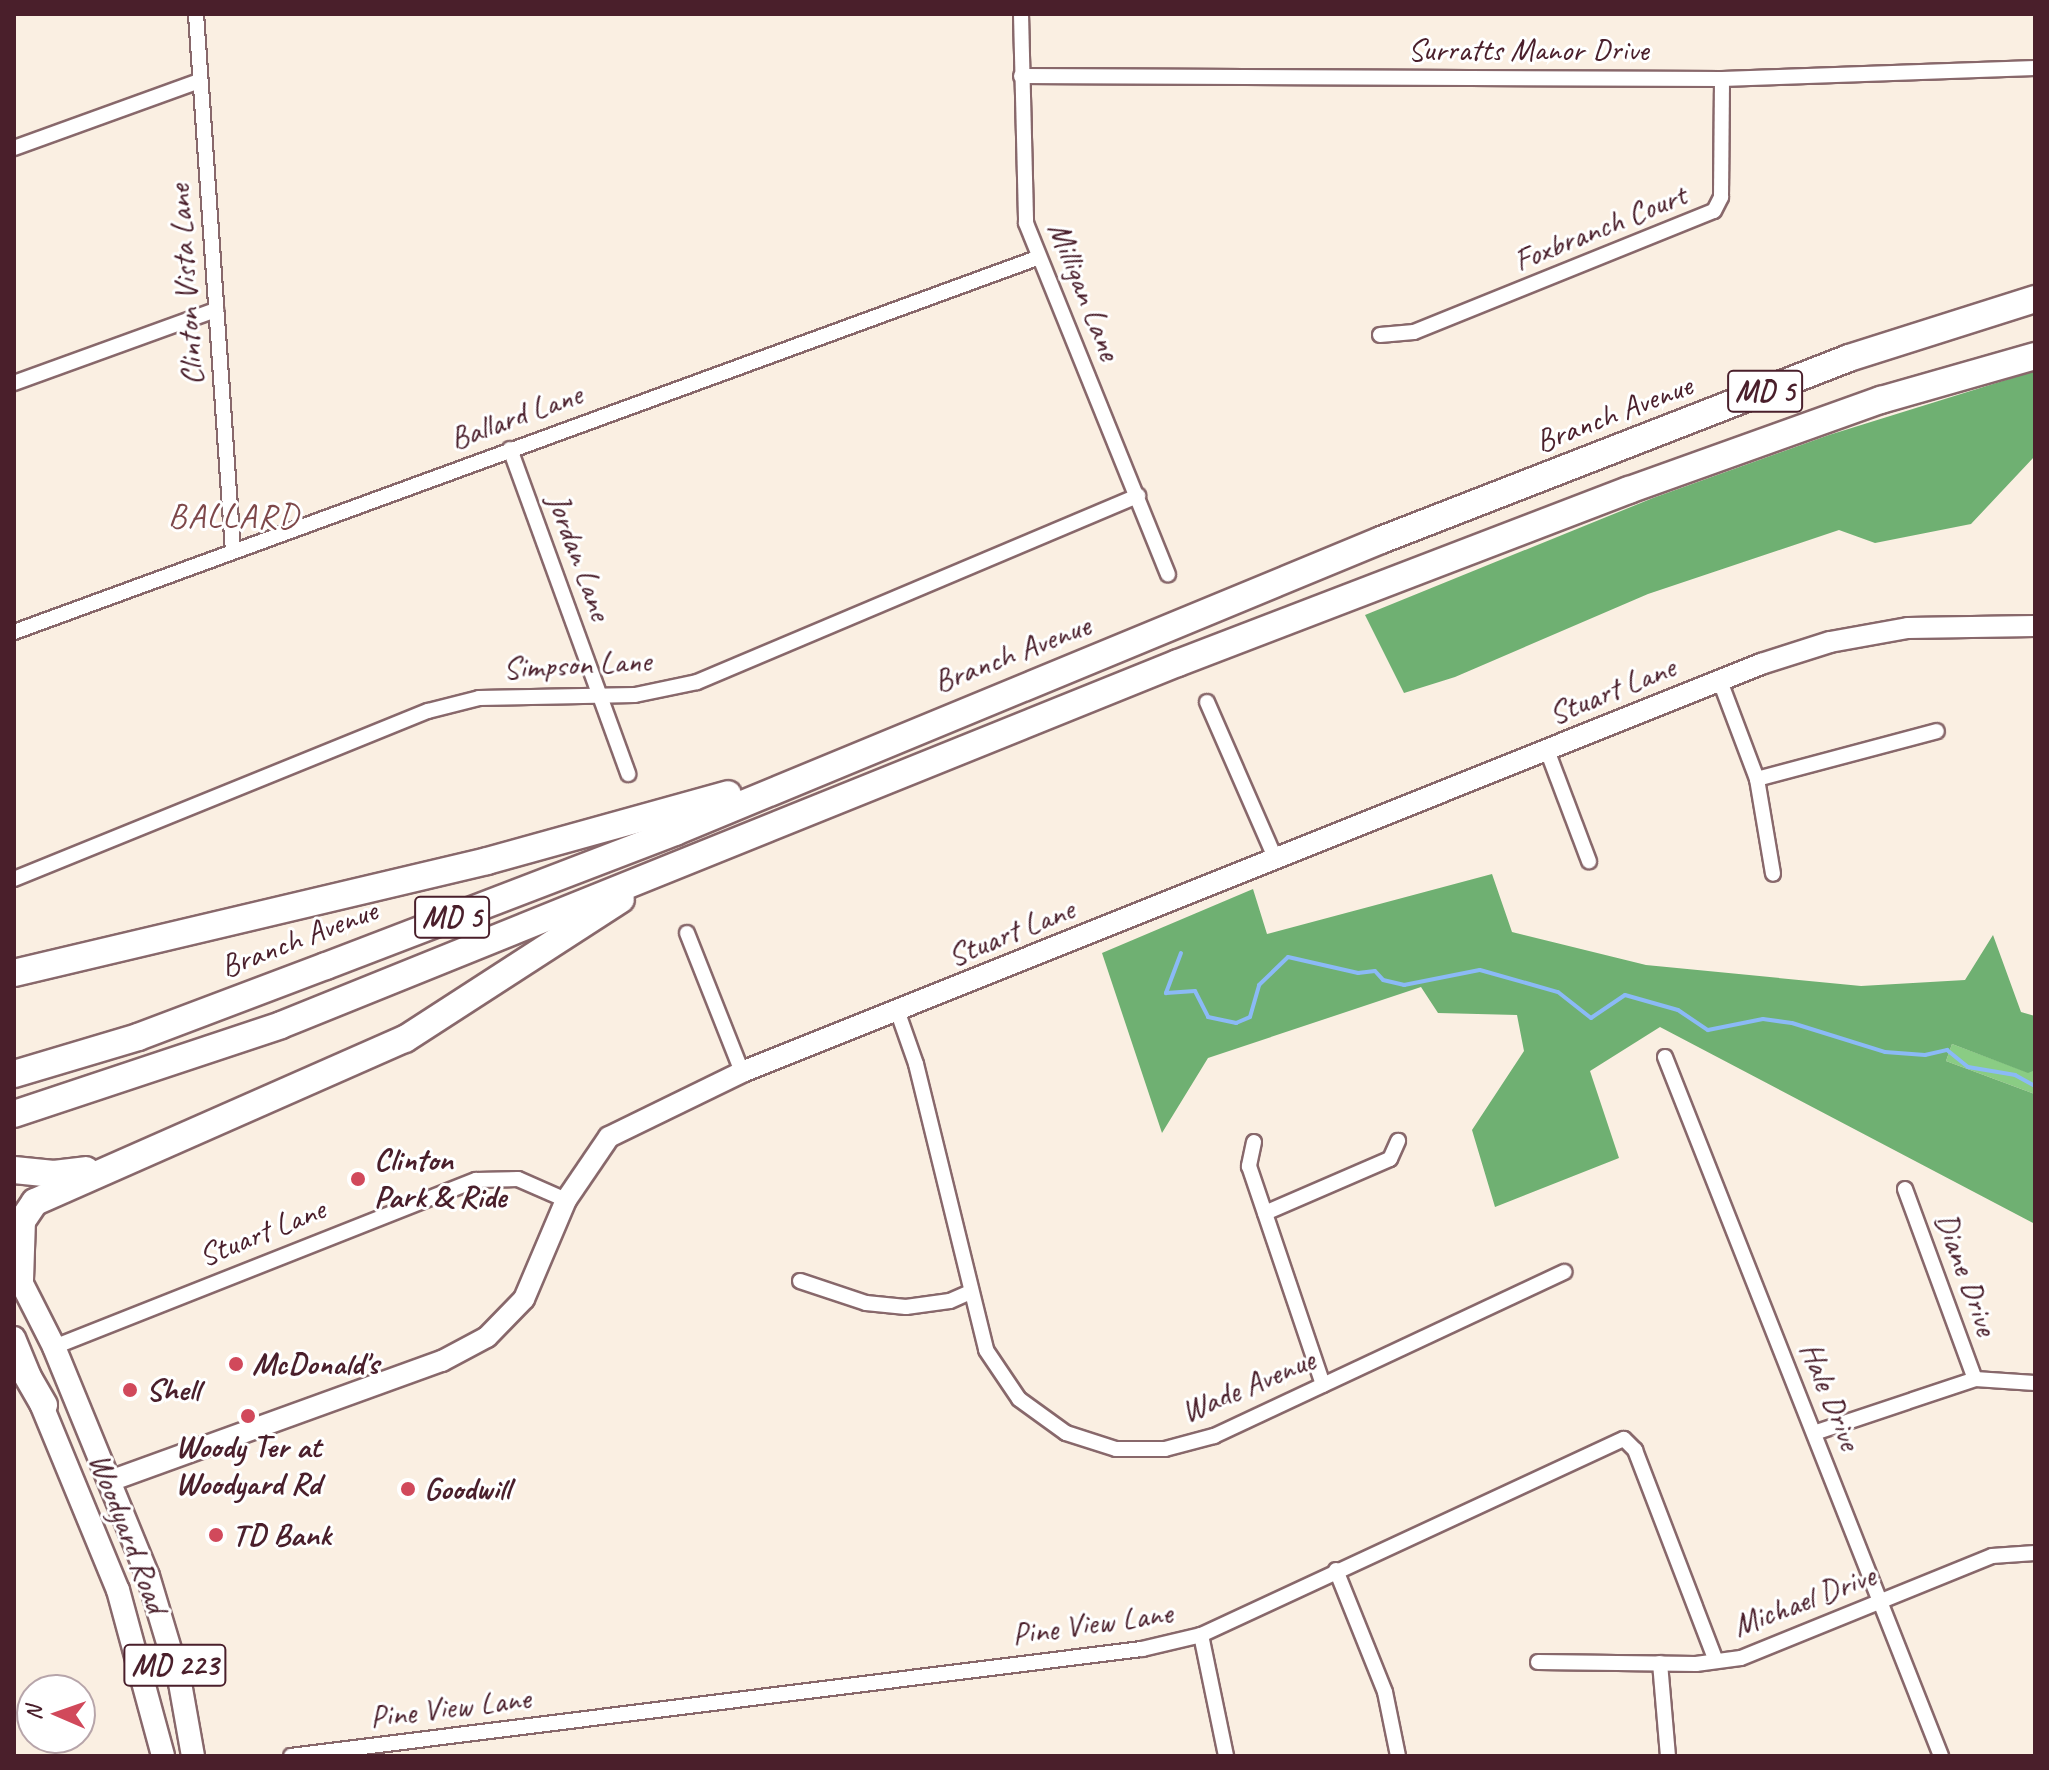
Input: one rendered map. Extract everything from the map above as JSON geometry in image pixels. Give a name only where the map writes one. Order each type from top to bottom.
[{"type":"highway","name":"Branch Avenue","points":[[14,1074],[138,1037],[675,832],[884,742],[1368,545],[1849,358],[2035,299]]},
{"type":"highway","name":"MD 5","points":[[14,1114],[281,1025],[1178,663],[1629,490],[1881,400],[2035,356]]},
{"type":"highway","points":[[14,973],[487,861],[712,799],[884,742]]},
{"type":"highway","points":[[17,1274],[22,1221],[35,1202],[405,1039],[622,899],[732,844]]},
{"type":"highway","points":[[14,987],[62,963]]},
{"type":"highway","points":[[14,1170],[69,1173],[133,1157]]},
{"type":"highway","points":[[14,1353],[44,1405]]},
{"type":"main road","name":"Woodyard Road","points":[[17,1274],[54,1347],[110,1481],[157,1607],[180,1683],[193,1756]]},
{"type":"main road","name":"Woodyard Road","points":[[14,1338],[44,1405],[133,1636],[163,1756]]},
{"type":"main road","points":[[44,1405],[87,1467],[110,1481],[109,1511],[133,1636]]},
{"type":"street","name":"Clinton Vista Lane","points":[[196,14],[233,551]]},
{"type":"street","name":"Milligan Lane","points":[[1021,14],[1022,196],[1037,258],[1168,574]]},
{"type":"street","name":"Surratts Manor Drive","points":[[1021,76],[1722,79],[2035,68]]},
{"type":"street","name":"Foxbranch Court","points":[[1380,335],[1414,332],[1714,211],[1721,197],[1722,79]]},
{"type":"street","points":[[14,148],[199,81]]},
{"type":"street","name":"Ballard Lane","points":[[14,632],[1037,258]]},
{"type":"street","points":[[14,383],[216,310]]},
{"type":"street","name":"Jordan Lane","points":[[510,449],[628,774]]},
{"type":"street","name":"Simpson Lane","points":[[14,879],[428,711],[479,698],[658,692],[754,662],[1138,496]]},
{"type":"street","name":"Stuart Lane","points":[[54,1347],[476,1180],[518,1179],[566,1200],[594,1152],[620,1127],[742,1072],[1720,681],[1830,642],[1908,628],[2035,626]]},
{"type":"street","points":[[1720,681],[1757,779],[1773,874]]},
{"type":"street","points":[[1207,702],[1276,860]]},
{"type":"street","points":[[1757,779],[1937,731]]},
{"type":"street","points":[[1547,750],[1589,861]]},
{"type":"street","points":[[687,933],[742,1072]]},
{"type":"street","name":"Wade Avenue","points":[[897,1010],[916,1064],[986,1350],[1019,1399],[1066,1433],[1116,1449],[1165,1449],[1214,1436],[1564,1272]]},
{"type":"street","name":"Hale Drive","points":[[1665,1057],[1883,1602],[1941,1756]]},
{"type":"street","points":[[1265,1213],[1390,1159],[1398,1141]]},
{"type":"street","points":[[1254,1142],[1249,1166],[1323,1385]]},
{"type":"street","name":"Diane Drive","points":[[1905,1189],[1975,1379]]},
{"type":"street","points":[[110,1481],[428,1367],[487,1337],[524,1299],[566,1200]]},
{"type":"street","points":[[800,1281],[866,1303],[906,1307],[950,1301],[970,1292]]},
{"type":"street","points":[[1814,1433],[1975,1379],[2035,1383]]},
{"type":"street","name":"Pine View Lane","points":[[291,1756],[1124,1653],[1201,1635],[1336,1570],[1628,1440],[1715,1658]]},
{"type":"street","name":"Michael Drive","points":[[1538,1662],[1696,1664],[1715,1658],[1741,1658],[1992,1556],[2035,1553]]},
{"type":"street","points":[[1336,1570],[1385,1692],[1398,1756]]},
{"type":"street","points":[[1201,1635],[1226,1756]]},
{"type":"street","points":[[1660,1663],[1668,1756]]},
{"type":"green space","points":[[2035,371],[2035,456],[1971,524],[1875,543],[1839,530],[1648,594],[1455,677],[1404,693],[1365,615],[1653,498],[1829,435]]},
{"type":"green space","points":[[1492,874],[1512,932],[1646,965],[1861,986],[1965,980],[1993,935],[2021,1012],[2035,1016],[2035,1070],[2028,1073],[1952,1044],[1946,1061],[2035,1094],[2035,1224],[1660,1027],[1590,1071],[1619,1158],[1495,1207],[1472,1130],[1524,1051],[1517,1015],[1438,1013],[1421,987],[1208,1058],[1162,1133],[1102,953],[1253,889],[1267,934]]},
{"type":"green space","points":[[1952,1044],[2027,1072],[2035,1070],[2035,1094],[1946,1061]]},
{"type":"waterway","points":[[1181,953],[1166,993],[1195,991],[1208,1017],[1236,1023],[1250,1017],[1259,985],[1288,957],[1358,973],[1375,971],[1383,980],[1404,985],[1480,970],[1558,992],[1591,1018],[1625,995],[1678,1010],[1708,1030],[1763,1019],[1792,1023],[1885,1052],[1925,1055],[1947,1050],[1968,1067],[2015,1075],[2035,1086]]},
{"type":"place","name":"Clinton Park & Ride","points":[[358,1179]]},
{"type":"place","name":"McDonald's","points":[[236,1364]]},
{"type":"place","name":"Shell","points":[[130,1390]]},
{"type":"place","name":"Woody Ter at Woodyard Rd","points":[[248,1416]]},
{"type":"place","name":"Goodwill","points":[[408,1489]]},
{"type":"place","name":"TD Bank","points":[[216,1535]]},
{"type":"district","name":"BALLARD","points":[[234,516]]}]
